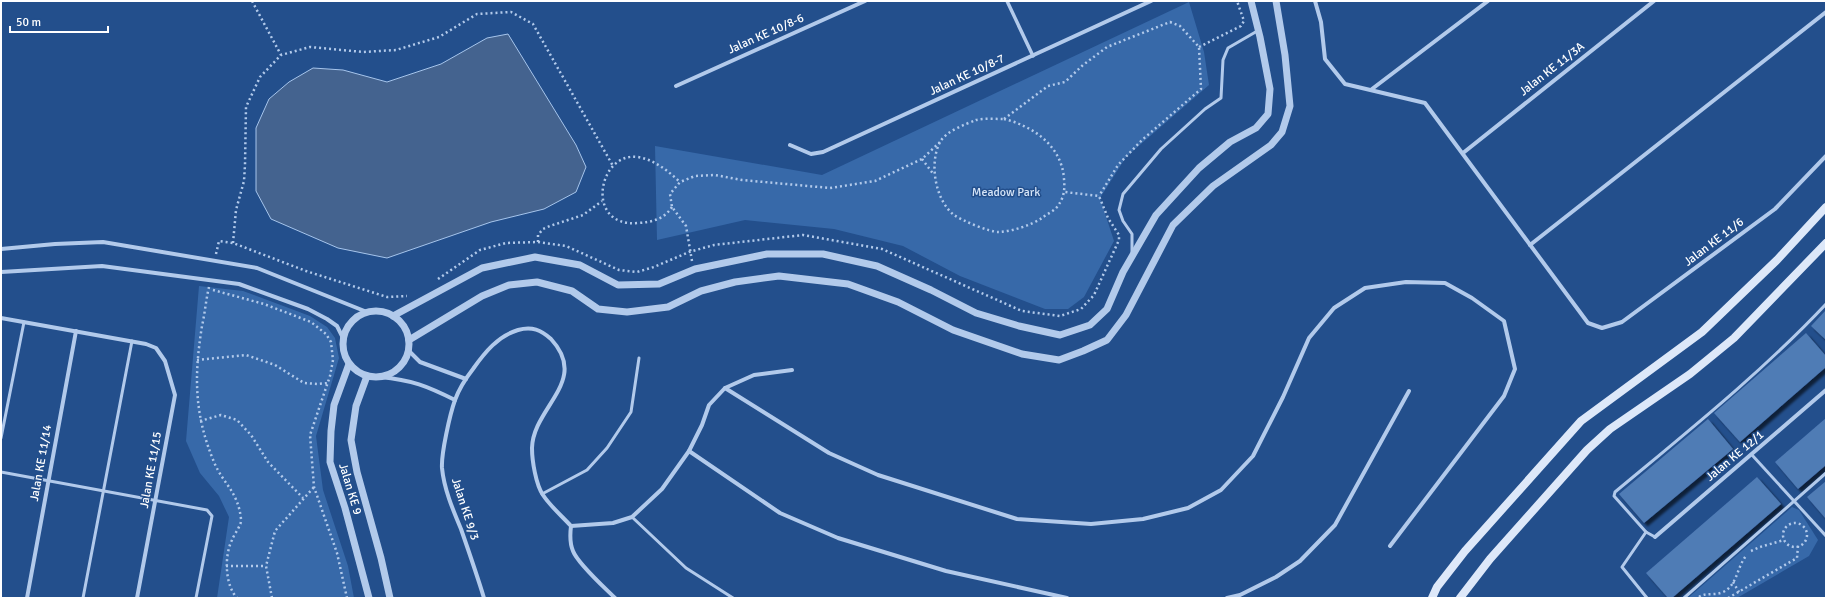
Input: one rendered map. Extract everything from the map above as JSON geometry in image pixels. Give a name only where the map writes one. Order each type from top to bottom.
[{"type":"main road","points":[[1432,598],[1437,587],[1465,552],[1581,421],[1702,332],[1777,260],[1826,208]]},
{"type":"main road","points":[[1460,598],[1490,559],[1586,450],[1610,429],[1690,374],[1734,338],[1826,243]]},
{"type":"street","name":"Jalan KE 10/8-6","points":[[676,86],[865,1]]},
{"type":"street","points":[[1007,1],[1033,56]]},
{"type":"street","name":"Jalan KE 10/8-7","points":[[790,145],[811,154],[823,152],[1151,1]]},
{"type":"street","points":[[393,316],[482,268],[535,257],[580,266],[618,285],[659,284],[695,269],[767,254],[823,254],[877,266],[931,290],[976,313],[1019,326],[1060,335],[1090,325],[1107,309],[1123,272],[1156,215],[1199,168],[1230,142],[1256,128],[1268,114],[1270,89],[1259,30],[1251,1]]},
{"type":"street","points":[[409,340],[482,296],[509,285],[537,282],[572,291],[598,309],[627,312],[668,307],[701,291],[734,282],[779,276],[848,284],[898,302],[953,330],[1022,354],[1059,360],[1083,351],[1107,340],[1126,315],[1173,226],[1213,186],[1271,145],[1282,132],[1290,106],[1285,55],[1276,1]]},
{"type":"street","points":[[1315,1],[1321,22],[1325,59],[1345,84],[1372,89],[1425,103],[1530,245],[1826,12]]},
{"type":"street","points":[[1372,89],[1488,1]]},
{"type":"street","name":"Jalan KE 11/3A","points":[[1462,153],[1654,1]]},
{"type":"street","name":"Jalan KE 11/6","points":[[1530,245],[1588,323],[1602,328],[1622,322],[1774,209],[1826,156]]},
{"type":"street","points":[[1,249],[55,244],[103,242],[257,268],[367,312],[380,312],[393,316],[404,326],[409,340],[409,351],[399,369],[380,377]]},
{"type":"street","points":[[1,272],[102,266],[239,284],[308,309],[337,326],[343,338],[344,351],[349,364],[354,369],[367,376],[405,379],[430,388],[455,400]]},
{"type":"street","points":[[725,388],[829,453],[878,475],[921,489],[1017,519],[1091,524],[1143,519],[1188,508],[1221,490],[1253,456],[1283,397],[1309,338],[1334,308],[1365,288],[1406,282],[1445,283],[1472,298],[1504,321],[1515,368],[1504,396],[1390,546]]},
{"type":"street","points":[[343,338],[351,322],[367,312]]},
{"type":"street","points":[[1,318],[132,341]]},
{"type":"street","name":"Jalan KE 9/3","points":[[484,598],[448,495],[442,468],[445,443],[455,400],[466,379],[486,351],[501,338],[518,330],[532,328],[543,332],[552,341],[562,356],[566,372],[564,382],[535,431],[532,448],[534,469],[542,494]]},
{"type":"street","name":"Jalan KE 11/14","points":[[27,598],[76,331]]},
{"type":"street","name":"Jalan KE 11/15","points":[[132,341],[156,348],[165,361],[175,395],[137,598]]},
{"type":"street","points":[[409,351],[420,362],[466,379]]},
{"type":"street","name":"Jalan KE 9","points":[[349,364],[334,405],[330,462],[347,515],[369,598]]},
{"type":"street","points":[[571,526],[613,523],[632,517],[662,489],[689,451],[699,432],[709,405],[725,388],[754,375],[792,370]]},
{"type":"street","name":"Jalan KE 9","points":[[367,376],[356,406],[351,440],[358,472],[382,558],[390,598]]},
{"type":"street","name":"Jalan KE 12/1","points":[[1655,537],[1826,390]]},
{"type":"street","points":[[1227,598],[1240,595],[1276,577],[1300,561],[1335,525],[1408,391]]},
{"type":"street","points":[[689,451],[780,513],[838,538],[946,571],[1067,598]]},
{"type":"street","points":[[542,494],[571,526],[570,535],[573,552],[596,580],[615,598]]},
{"type":"lane","points":[[1132,255],[1132,234],[1123,221],[1119,210],[1123,194],[1161,149],[1205,109],[1221,98],[1223,60],[1228,48],[1259,30]]},
{"type":"lane","points":[[1655,537],[1646,532],[1614,496],[1614,492],[1741,386],[1783,348],[1826,304]]},
{"type":"lane","points":[[1,438],[24,322]]},
{"type":"lane","points":[[83,598],[132,341]]},
{"type":"lane","points":[[542,494],[587,470],[607,448],[631,412],[639,358]]},
{"type":"lane","points":[[1752,455],[1826,536]]},
{"type":"lane","points":[[1,472],[207,510],[212,516],[196,598]]},
{"type":"lane","points":[[1684,598],[1826,473]]},
{"type":"lane","points":[[632,517],[686,568],[734,598]]},
{"type":"lane","points":[[1646,532],[1622,567],[1647,598]]},
{"type":"path","points":[[252,1],[281,55]]},
{"type":"path","points":[[1199,47],[1241,26],[1244,21],[1237,1]]},
{"type":"path","points":[[233,243],[236,210],[244,182],[246,107],[260,77],[281,55],[310,47],[364,52],[396,50],[439,37],[477,14],[511,12],[533,24],[613,166]]},
{"type":"path","points":[[1004,119],[1048,86],[1065,82],[1083,65],[1108,47],[1170,22],[1180,26],[1199,47],[1201,89],[1142,140],[1118,166],[1099,196]]},
{"type":"path","points":[[695,269],[689,252],[686,226],[672,207],[670,194],[680,182],[695,176],[715,175],[742,180],[830,188],[874,181],[922,159],[953,130],[977,120],[1004,119],[1020,123],[1040,135],[1060,157],[1064,172],[1065,192],[1056,208],[1032,224],[999,232],[973,224],[953,214],[939,196],[934,176],[922,159]]},
{"type":"path","points":[[934,176],[940,141]]},
{"type":"path","points":[[672,207],[666,216],[649,223],[633,224],[617,219],[606,209],[602,201],[603,184],[613,166],[624,160],[637,157],[663,167],[680,182]]},
{"type":"path","points":[[538,242],[538,235],[543,229],[583,216],[602,201]]},
{"type":"path","points":[[211,281],[208,289],[197,360],[196,383],[200,421],[215,464],[238,502],[242,521],[231,542],[226,566],[232,593],[237,598]]},
{"type":"path","points":[[208,289],[264,304],[312,322],[326,334],[331,342],[334,360],[310,435],[314,487],[336,553],[347,598]]},
{"type":"path","points":[[197,360],[246,355],[275,365],[304,383],[317,384],[328,382],[341,385]]},
{"type":"path","points":[[200,421],[221,416],[237,420],[251,435],[268,462],[303,498]]},
{"type":"path","points":[[272,598],[266,566],[275,531],[314,487]]},
{"type":"path","points":[[1793,523],[1801,524],[1806,530],[1805,542],[1798,546],[1790,546],[1784,540],[1783,533],[1786,526],[1793,523]]},
{"type":"path","points":[[1698,598],[1702,595],[1723,592],[1733,582],[1743,559],[1749,552],[1760,547],[1779,543],[1784,540]]},
{"type":"path","points":[[1728,598],[1798,558],[1798,546]]},
{"type":"path","points":[[226,566],[266,566]]},
{"type":"path","points":[[1733,582],[1739,592]]},
{"type":"green space","name":"Meadow Park","points":[[1189,2],[1204,52],[1209,85],[1126,157],[1100,198],[1114,241],[1084,297],[1068,309],[1045,309],[960,276],[903,246],[834,229],[745,220],[657,240],[655,146],[822,175]]},
{"type":"green space","points":[[199,286],[243,291],[310,316],[327,327],[335,338],[339,358],[316,436],[323,490],[348,566],[354,598],[217,598],[229,517],[219,496],[200,473],[186,441]]},
{"type":"green space","points":[[1792,507],[1799,510],[1818,540],[1809,556],[1737,598],[1688,598]]},
{"type":"shaded area","points":[[508,34],[576,145],[586,167],[576,192],[544,209],[491,222],[387,258],[338,248],[271,219],[256,191],[256,128],[269,99],[289,82],[313,68],[343,70],[387,82],[441,64],[487,38]]},
{"type":"building","points":[[1826,310],[1826,340],[1811,326]]},
{"type":"building","points":[[1806,333],[1826,356],[1826,367],[1740,442],[1714,413]]},
{"type":"building","points":[[1826,418],[1826,465],[1798,489],[1775,462]]},
{"type":"building","points":[[1708,419],[1733,449],[1644,523],[1619,494]]},
{"type":"building","points":[[1757,477],[1781,504],[1672,598],[1668,598],[1646,573]]},
{"type":"building","points":[[1826,481],[1826,519],[1807,497]]}]
